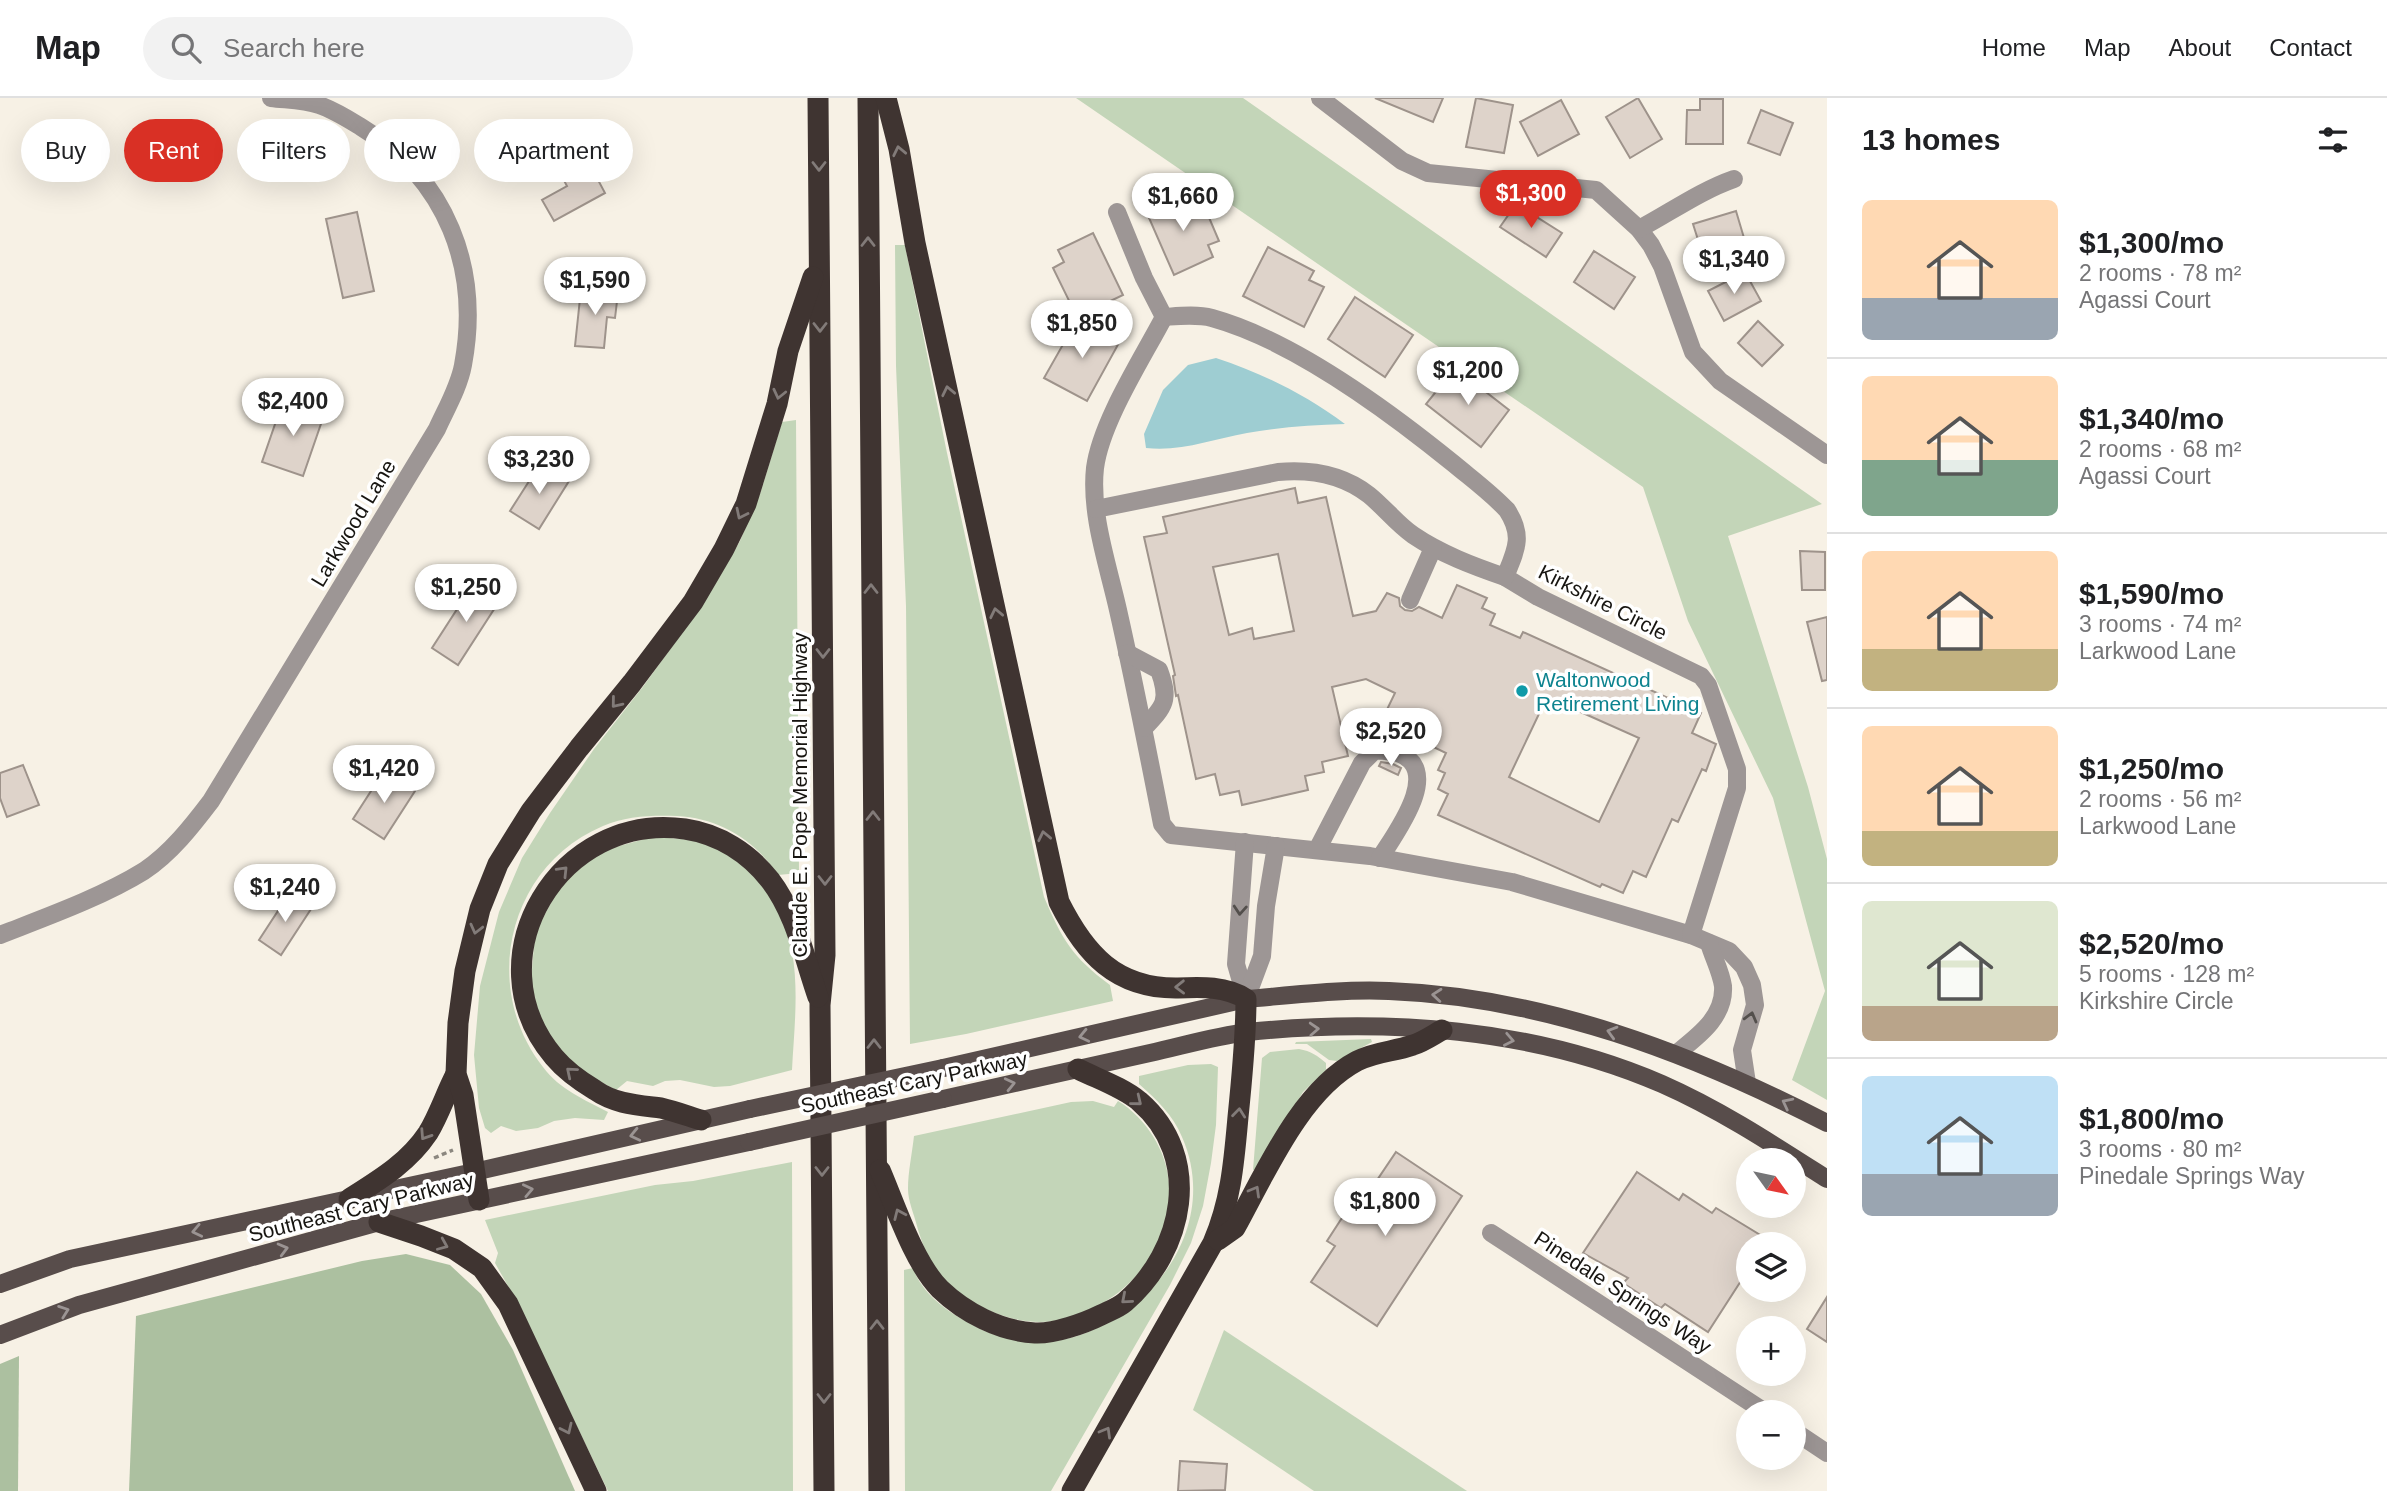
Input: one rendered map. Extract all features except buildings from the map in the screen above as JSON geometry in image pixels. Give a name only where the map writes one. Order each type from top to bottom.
[{"type":"highway","name":"Claude E. Pope Memorial Highway","points":[[818,98],[825,955],[820,1004],[824,1491]]},
{"type":"highway","points":[[868,98],[879,1491]]},
{"type":"highway","points":[[886,98],[899,149],[915,243],[1059,902],[1074,932],[1091,953],[1113,972],[1146,985],[1161,988],[1223,989],[1236,992],[1246,999],[1246,1032],[1232,1185],[1225,1213],[1213,1243],[1072,1491]]},
{"type":"highway","points":[[480,1200],[463,1095],[456,1074],[458,1023],[465,971],[480,909],[498,864],[531,811],[692,602],[724,549],[750,494],[777,404],[789,351],[819,259]]},
{"type":"highway","points":[[701,1120],[662,1108],[638,1107],[598,1093],[554,1058],[541,1039],[530,1015],[524,991],[522,954],[530,920],[539,902],[566,868],[599,842],[647,828],[696,831],[728,844],[753,861],[781,898],[795,924],[820,1004]]},
{"type":"highway","points":[[1213,1243],[1235,1228],[1302,1112],[1330,1079],[1354,1062],[1375,1052],[1415,1045],[1442,1030]]},
{"type":"highway","points":[[875,1161],[923,1266],[939,1288],[959,1304],[981,1318],[1007,1328],[1037,1333],[1085,1323],[1123,1304],[1149,1276],[1165,1250],[1178,1212],[1180,1179],[1172,1146],[1154,1117],[1138,1100],[1078,1069]]},
{"type":"highway","points":[[349,1199],[396,1169],[411,1154],[428,1132],[456,1074]]},
{"type":"highway","points":[[379,1222],[454,1250],[482,1268],[508,1304],[596,1491]]},
{"type":"main road","name":"Southeast Cary Parkway","points":[[0,1284],[70,1259],[474,1172],[1246,999],[1296,993],[1378,991],[1468,998],[1561,1017],[1677,1053],[1747,1083],[1827,1124]]},
{"type":"main road","name":"Southeast Cary Parkway","points":[[0,1335],[79,1305],[379,1222],[1246,1032],[1364,1026],[1442,1030],[1543,1046],[1637,1074],[1701,1102],[1827,1179]]},
{"type":"street","name":"Larkwood Lane","points":[[0,935],[50,916],[145,870],[190,830],[211,801],[437,429],[463,368],[468,325],[466,274],[444,213],[415,169],[369,131],[319,101],[271,98]]},
{"type":"street","points":[[1320,98],[1402,161],[1428,173],[1596,190],[1639,229],[1662,266],[1693,352],[1720,381],[1827,455]]},
{"type":"street","points":[[1639,229],[1706,190],[1734,179]]},
{"type":"street","points":[[1116,212],[1164,317],[1120,400],[1100,449],[1095,468],[1096,509],[1162,824],[1171,835],[1380,858],[1511,882],[1691,935],[1729,951],[1744,967],[1752,985],[1755,1005],[1742,1050],[1747,1083]]},
{"type":"street","name":"Kirkshire Circle","points":[[1164,317],[1210,317],[1255,334],[1320,369],[1420,436],[1499,501],[1514,521],[1518,537],[1516,550],[1505,577],[1538,597],[1701,676],[1709,685],[1737,769],[1737,788],[1691,935]]},
{"type":"street","points":[[1096,509],[1278,472],[1302,470],[1327,474],[1368,494],[1410,533],[1433,548],[1505,577]]},
{"type":"street","points":[[1410,600],[1433,548]]},
{"type":"street","points":[[1127,653],[1159,670],[1167,691],[1161,710],[1144,728]]},
{"type":"street","points":[[1317,850],[1362,763],[1376,750],[1397,753],[1409,760],[1415,768],[1418,784],[1415,798],[1380,858]]},
{"type":"street","points":[[1245,842],[1236,964],[1246,999]]},
{"type":"street","points":[[1246,999],[1262,956],[1266,906],[1276,846]]},
{"type":"street","points":[[1677,1053],[1699,1036],[1714,1018],[1722,1001],[1723,985],[1709,943]]},
{"type":"street","name":"Pinedale Springs Way","points":[[1491,1233],[1747,1400]]},
{"type":"street","points":[[1806,1439],[1827,1452]]},
{"type":"path","points":[[433,1158],[455,1149]]},
{"type":"green space","points":[[1076,98],[1243,98],[1822,504],[1728,536],[1808,787],[1827,859],[1827,1100],[1792,1080],[1825,991],[1773,798],[1688,621],[1643,487]]},
{"type":"green space","points":[[895,245],[905,245],[947,453],[1044,897],[1057,925],[1077,956],[1110,985],[1113,1001],[910,1044],[906,606],[896,366]]},
{"type":"green space","points":[[796,420],[799,873],[778,875],[758,851],[735,833],[707,821],[677,816],[621,820],[603,826],[571,845],[545,869],[526,899],[514,932],[509,966],[512,1001],[524,1035],[549,1075],[573,1093],[608,1112],[604,1120],[575,1118],[516,1131],[501,1126],[491,1133],[485,1128],[479,1108],[474,1055],[480,986],[499,912],[522,858],[594,749],[705,601],[740,541],[761,491],[782,422]]},
{"type":"green space","points":[[652,837],[700,842],[717,849],[748,870],[772,900],[787,934],[794,966],[792,1070],[730,1086],[714,1087],[680,1080],[665,1081],[653,1086],[627,1081],[616,1090],[586,1074],[567,1058],[547,1032],[537,1008],[531,982],[535,933],[561,884],[601,851]]},
{"type":"green space","points":[[1371,1039],[1372,1042],[1337,1061],[1329,1060],[1307,1044],[1295,1044],[1296,1042]]},
{"type":"green space","points":[[1299,1049],[1320,1058],[1326,1063],[1326,1070],[1303,1092],[1257,1169],[1253,1170],[1262,1058],[1270,1052]]},
{"type":"green space","points":[[1211,1064],[1218,1067],[1216,1125],[1203,1206],[1191,1243],[1170,1285],[1051,1491],[905,1491],[904,1270],[913,1268],[927,1292],[956,1316],[984,1331],[1003,1336],[1061,1340],[1089,1332],[1115,1318],[1156,1284],[1183,1240],[1191,1215],[1191,1163],[1182,1137],[1164,1108],[1139,1084],[1139,1076],[1188,1065]]},
{"type":"green space","points":[[1093,1101],[1114,1107],[1118,1101],[1138,1116],[1153,1136],[1164,1160],[1169,1184],[1168,1209],[1162,1233],[1152,1255],[1138,1274],[1120,1291],[1100,1305],[1077,1315],[1038,1322],[1006,1317],[976,1304],[949,1285],[939,1274],[921,1238],[908,1194],[914,1136],[1071,1102]]},
{"type":"green space","points":[[792,1162],[793,1491],[608,1491],[517,1302],[495,1263],[498,1253],[485,1220],[655,1185],[693,1181]]},
{"type":"green space","points":[[406,1254],[450,1265],[481,1294],[513,1350],[575,1491],[129,1491],[136,1316],[362,1261]]},
{"type":"green space","points":[[1224,1330],[1467,1491],[1314,1491],[1193,1410]]},
{"type":"green space","points":[[19,1356],[18,1491],[0,1491],[0,1364]]},
{"type":"water","points":[[1216,358],[1283,386],[1345,424],[1272,429],[1184,447],[1146,448],[1144,434],[1163,390],[1188,365]]},
{"type":"place","name":"Waltonwood Retirement Living","points":[[1522,691]]}]
